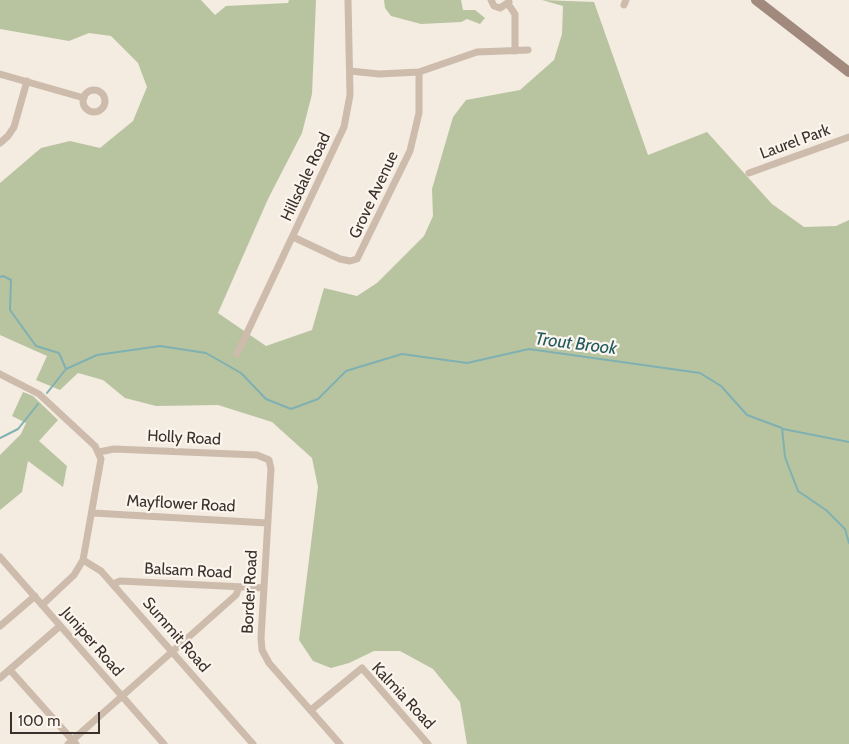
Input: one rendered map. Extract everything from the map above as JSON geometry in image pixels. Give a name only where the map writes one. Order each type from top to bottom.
[{"type":"main road","points":[[760,1],[849,72]]},
{"type":"street","name":"Hillsdale Road","points":[[237,354],[344,126],[349,106],[348,0]]},
{"type":"street","points":[[491,0],[498,8],[509,2],[515,14],[515,51]]},
{"type":"street","points":[[350,71],[392,74],[420,72],[477,52],[528,50]]},
{"type":"street","name":"Grove Avenue","points":[[293,237],[340,259],[350,261],[357,259],[410,150],[419,113],[420,72]]},
{"type":"street","points":[[0,74],[84,98]]},
{"type":"street","points":[[0,143],[14,127],[27,81]]},
{"type":"street","name":"Laurel Park","points":[[749,173],[849,137]]},
{"type":"street","points":[[0,374],[39,394],[99,452],[102,462],[83,560],[74,576],[42,605]]},
{"type":"street","name":"Holly Road","points":[[99,452],[114,449],[257,455],[268,459]]},
{"type":"street","name":"Border Road","points":[[268,459],[271,469],[262,650],[272,666],[340,744]]},
{"type":"street","name":"Mayflower Road","points":[[93,513],[267,523]]},
{"type":"street","name":"Juniper Road","points":[[0,557],[164,744]]},
{"type":"street","name":"Summit Road","points":[[83,560],[97,567],[113,584],[253,744]]},
{"type":"street","name":"Balsam Road","points":[[113,584],[120,581],[264,588]]},
{"type":"street","points":[[10,670],[72,743],[236,594],[239,587]]},
{"type":"street","points":[[0,626],[35,596]]},
{"type":"street","points":[[0,678],[60,626]]},
{"type":"street","name":"Kalmia Road","points":[[311,710],[362,668],[428,744]]},
{"type":"green space","points":[[0,0],[201,0],[215,15],[226,6],[288,3],[289,0],[316,0],[312,94],[302,133],[268,199],[218,313],[266,346],[312,330],[324,288],[357,296],[377,283],[424,236],[433,216],[432,189],[453,117],[466,100],[520,90],[554,60],[562,34],[563,6],[542,0],[594,2],[648,155],[707,132],[772,204],[804,227],[836,226],[849,220],[849,744],[467,744],[460,702],[433,669],[400,651],[374,651],[349,663],[331,668],[313,661],[299,640],[318,487],[312,458],[272,422],[218,405],[156,406],[125,398],[103,380],[78,373],[60,390],[36,380],[47,356],[0,335],[0,183],[41,148],[70,141],[100,148],[133,121],[147,87],[138,63],[111,36],[89,33],[69,41],[0,29]]},
{"type":"green space","points":[[384,0],[461,0],[463,10],[475,10],[485,18],[480,24],[467,19],[461,22],[421,24],[391,16],[385,8]]},
{"type":"green space","points":[[23,392],[33,396],[58,420],[39,441],[67,466],[63,487],[28,461],[22,492],[0,510],[0,455],[21,434],[26,423],[12,416]]},
{"type":"waterway","points":[[0,277],[3,276],[11,280],[10,310],[36,346],[59,353],[66,369]]},
{"type":"waterway","name":"Trout Brook","points":[[47,393],[66,369],[97,355],[160,346],[206,353],[241,373],[266,399],[291,409],[318,399],[346,371],[402,354],[467,363],[529,349],[700,373],[721,386],[747,415],[782,428],[785,457],[798,491],[826,510],[845,529],[849,543]]},
{"type":"waterway","name":"Trout Brook","points":[[0,438],[18,429],[38,404]]},
{"type":"waterway","points":[[783,429],[849,442]]}]
